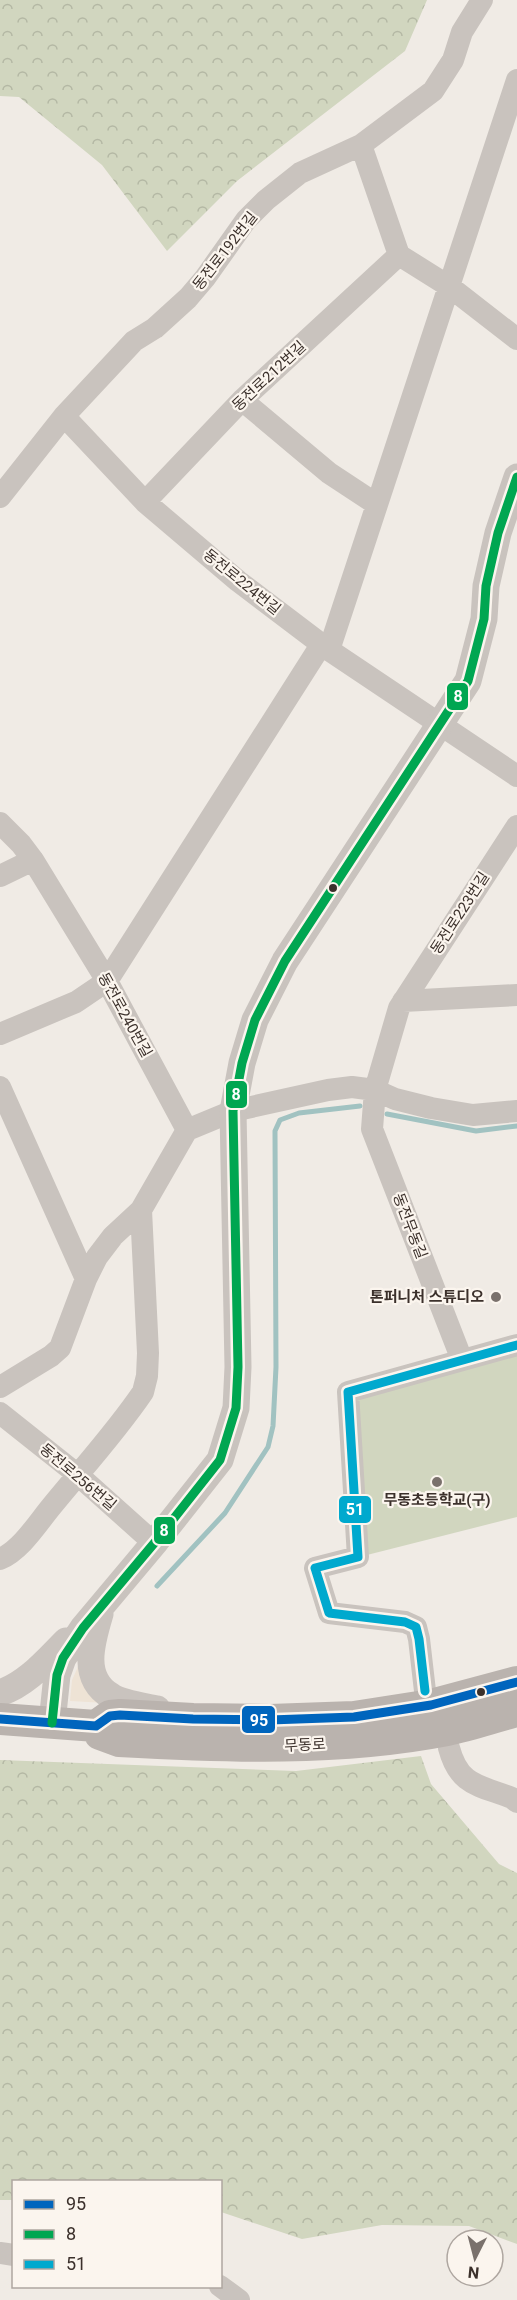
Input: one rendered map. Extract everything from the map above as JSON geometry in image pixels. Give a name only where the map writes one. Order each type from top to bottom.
[{"type":"main road","name":"무동로","points":[[0,1719],[96,1726],[110,1716],[270,1720],[354,1717],[431,1705],[517,1682]]},
{"type":"main road","name":"무동로","points":[[96,1726],[100,1734],[119,1741],[283,1747],[347,1743],[420,1734],[517,1711]]},
{"type":"street","name":"동전로192번길","points":[[0,497],[64,416],[134,341],[155,328],[188,298],[246,220],[266,200],[300,173],[362,145],[433,91],[453,60],[462,32],[482,0]]},
{"type":"street","points":[[0,1035],[76,1002],[107,981],[325,648],[450,287],[517,80]]},
{"type":"street","points":[[362,145],[399,255],[450,287],[517,339]]},
{"type":"street","name":"동전로212번길","points":[[145,502],[242,400],[399,255]]},
{"type":"street","points":[[242,400],[329,473],[376,504]]},
{"type":"street","name":"동전로224번길","points":[[64,416],[145,502],[238,581],[325,648],[440,724]]},
{"type":"street","points":[[52,1723],[57,1675],[63,1658],[83,1628],[154,1544],[220,1460],[236,1408],[238,1367],[233,1111],[242,1063],[255,1020],[285,961],[468,681],[484,619],[486,586],[498,533],[517,477]]},
{"type":"street","points":[[440,724],[517,776]]},
{"type":"street","name":"동전로240번길","points":[[0,823],[33,860],[107,981],[187,1130]]},
{"type":"street","name":"동전로223번길","points":[[375,1090],[403,1001],[517,826]]},
{"type":"street","points":[[0,876],[33,860]]},
{"type":"street","points":[[403,1001],[517,994]]},
{"type":"street","points":[[0,1087],[86,1279]]},
{"type":"street","points":[[0,1387],[51,1356],[60,1348],[86,1279],[97,1257],[113,1236],[141,1210],[187,1130],[233,1111],[328,1090],[352,1087],[375,1090],[404,1101],[473,1115],[517,1111]]},
{"type":"street","name":"동전무동길","points":[[375,1090],[372,1129],[462,1360]]},
{"type":"street","points":[[0,1558],[8,1555],[23,1540],[143,1392],[147,1376],[148,1353],[141,1210]]},
{"type":"street","points":[[425,1691],[416,1627],[405,1622],[329,1613],[315,1568],[358,1557],[348,1392],[517,1345]]},
{"type":"street","name":"동전로256번길","points":[[0,1413],[78,1475],[154,1544]]},
{"type":"street","points":[[0,1693],[21,1683],[37,1671],[104,1603]]},
{"type":"street","points":[[104,1603],[92,1642],[90,1658],[91,1670],[99,1684],[111,1697],[193,1719]]},
{"type":"street","points":[[448,1748],[453,1764],[466,1780],[517,1802]]},
{"type":"street","points":[[222,2287],[239,2300]]},
{"type":"green space","points":[[0,0],[427,0],[405,51],[237,181],[167,251],[102,165],[19,97],[0,96]]},
{"type":"green space","name":"무동초등학교(구)","points":[[517,1349],[517,1517],[363,1556],[352,1394]]},
{"type":"green space","points":[[421,1756],[431,1784],[499,1864],[517,1873],[517,2244],[505,2240],[505,2228],[469,2226],[382,2225],[302,2239],[222,2212],[222,2180],[12,2180],[12,2200],[0,2200],[0,1760],[296,1771]]},
{"type":"shaded area","points":[[82,1658],[106,1703],[70,1701],[72,1680]]},
{"type":"waterway","points":[[157,1586],[225,1513],[268,1447],[273,1426],[276,1367],[275,1131],[280,1120],[299,1113],[360,1106]]},
{"type":"waterway","points":[[387,1114],[476,1131],[517,1126]]},
{"type":"transit line","name":"8","points":[[52,1723],[57,1675],[63,1658],[83,1628],[220,1460],[236,1408],[238,1367],[233,1111],[242,1063],[255,1020],[285,961],[468,681],[484,619],[486,586],[498,533],[517,477]]},
{"type":"transit line","name":"51","points":[[425,1691],[416,1627],[405,1622],[329,1613],[315,1568],[358,1557],[348,1392],[517,1345]]},
{"type":"transit line","name":"95","points":[[0,1719],[96,1726],[110,1716],[120,1715],[270,1720],[354,1717],[431,1705],[517,1682]]},
{"type":"place","name":"톤퍼니처 스튜디오","points":[[496,1297]]},
{"type":"place","name":"무동초등학교(구)","points":[[437,1482]]}]
